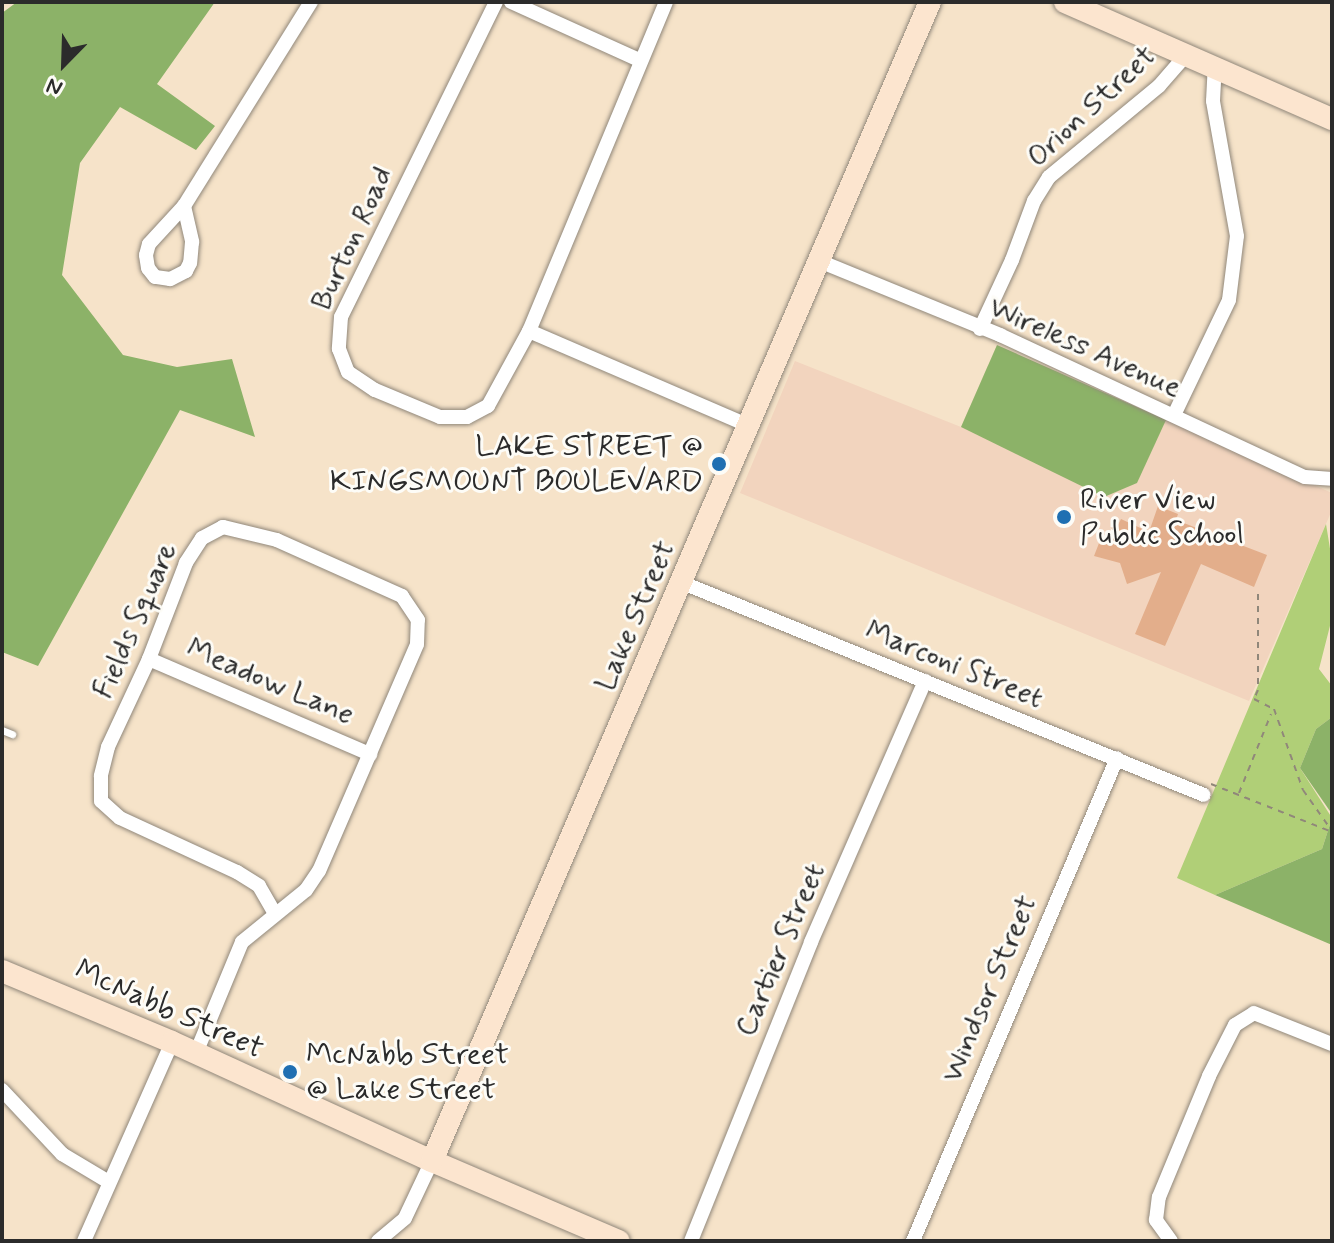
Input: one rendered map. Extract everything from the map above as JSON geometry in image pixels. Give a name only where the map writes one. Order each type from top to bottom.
[{"type":"street","points":[[184,206],[192,242],[190,263],[186,271],[170,279],[155,277],[148,268],[146,255],[149,244],[184,206],[311,2]]},
{"type":"street","name":"Burton Road","points":[[496,2],[341,317],[339,349],[348,372],[375,390],[440,417],[467,417],[488,406],[529,331],[639,60],[666,2]]},
{"type":"street","points":[[511,2],[639,60]]},
{"type":"street","name":"Lake Street","points":[[378,1241],[405,1218],[432,1161],[683,583],[930,2]]},
{"type":"street","points":[[1065,2],[1332,119]]},
{"type":"street","name":"Orion Street","points":[[980,329],[1012,260],[1034,201],[1049,177],[1159,86],[1185,56]]},
{"type":"street","points":[[1174,415],[1229,300],[1231,287],[1237,236],[1213,101],[1215,67]]},
{"type":"street","name":"Wireless Avenue","points":[[819,261],[1000,335],[1305,477],[1331,480]]},
{"type":"street","points":[[529,331],[750,426]]},
{"type":"street","name":"Fields Square","points":[[196,1053],[242,942],[306,890],[319,871],[417,644],[418,620],[402,596],[277,540],[223,527],[202,538],[186,563],[149,659],[108,747],[101,776],[101,801],[120,818],[237,872],[259,886],[275,914]]},
{"type":"street","name":"Marconi Street","points":[[683,583],[1204,795]]},
{"type":"street","name":"Meadow Lane","points":[[149,659],[370,754]]},
{"type":"street","name":"Cartier Street","points":[[691,1241],[811,942],[925,681]]},
{"type":"street","name":"Windsor Street","points":[[913,1241],[1117,758]]},
{"type":"street","name":"McNabb Street","points":[[2,971],[172,1042],[432,1161],[619,1241]]},
{"type":"street","points":[[1171,1241],[1156,1220],[1159,1197],[1209,1076],[1235,1025],[1254,1013],[1332,1044]]},
{"type":"street","points":[[84,1241],[172,1042]]},
{"type":"street","points":[[2,1090],[62,1154],[109,1182]]},
{"type":"lane","points":[[2,730],[12,734]]},
{"type":"path","points":[[1258,594],[1258,690],[1254,699],[1274,709],[1272,712],[1303,790],[1332,832]]},
{"type":"path","points":[[1238,794],[1272,712]]},
{"type":"path","points":[[1204,795],[1212,783],[1332,832]]},
{"type":"shaded area","name":"River View Public School","points":[[997,345],[1332,493],[1332,510],[1249,701],[740,493],[795,361],[961,427]]},
{"type":"green space","points":[[17,2],[215,2],[157,84],[215,126],[196,150],[120,107],[80,163],[62,275],[123,355],[177,367],[232,359],[255,437],[180,410],[38,666],[2,652],[2,13]]},
{"type":"green space","points":[[997,345],[1166,420],[1137,483],[1104,497],[961,427]]},
{"type":"green space","points":[[1326,524],[1332,561],[1332,618],[1319,669],[1332,686],[1332,717],[1316,729],[1300,768],[1332,818],[1322,849],[1215,895],[1177,878]]},
{"type":"green space","points":[[1332,717],[1332,814],[1300,768],[1316,729]]},
{"type":"green space","points":[[1332,818],[1332,945],[1215,895],[1322,849]]},
{"type":"building","points":[[1158,506],[1178,514],[1176,520],[1267,555],[1254,587],[1201,564],[1165,646],[1135,634],[1161,572],[1127,584],[1120,563],[1094,556],[1101,538],[1110,541],[1121,519],[1149,532]]},
{"type":"place","name":"LAKE STREET @ KINGSMOUNT BOULEVARD","points":[[719,464]]},
{"type":"place","name":"River View Public School","points":[[1064,517]]},
{"type":"place","name":"McNabb Street @ Lake Street","points":[[290,1072]]}]
